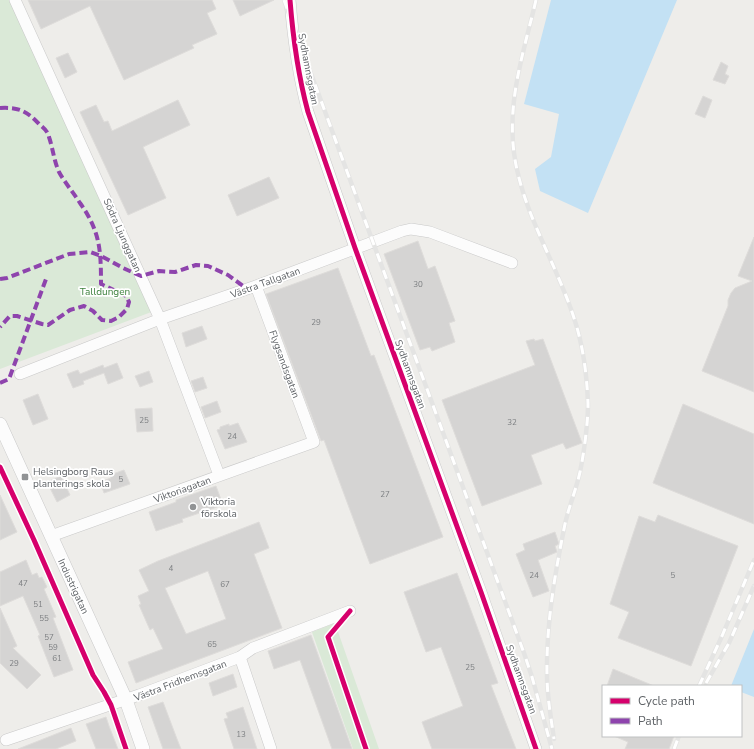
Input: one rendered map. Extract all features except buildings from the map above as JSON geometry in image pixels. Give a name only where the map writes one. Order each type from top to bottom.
[{"type":"street","name":"Södra Ljunggatan","points":[[16,0],[160,319],[219,475]]},
{"type":"street","name":"Sydhamnsgatan","points":[[290,0],[294,47],[302,91],[308,112],[355,248],[481,592],[536,749]]},
{"type":"street","name":"Västra Tallgatan","points":[[20,374],[160,319],[256,286],[402,230],[418,229],[430,232],[512,263]]},
{"type":"street","name":"Flygsandsgatan","points":[[256,286],[314,442]]},
{"type":"street","name":"Industrigatan","points":[[0,424],[126,700],[143,749]]},
{"type":"street","name":"Viktoriagatan","points":[[51,536],[314,442]]},
{"type":"street","name":"Västra Fridhemsgatan","points":[[6,740],[126,700],[240,657],[253,648],[350,611]]},
{"type":"street","points":[[240,657],[271,749]]},
{"type":"green space","name":"Talldungen","points":[[0,0],[10,0],[154,311],[0,369]]},
{"type":"green space","points":[[335,623],[379,749],[353,749],[312,632]]},
{"type":"water","points":[[551,0],[677,0],[588,213],[540,191],[535,169],[551,157],[559,114],[524,104]]},
{"type":"water","points":[[754,629],[754,697],[742,692],[742,685],[731,685]]},
{"type":"railway","points":[[284,0],[524,653],[552,749]]},
{"type":"railway","points":[[536,0],[522,57],[515,95],[512,133],[514,153],[524,196],[540,237],[567,297],[577,328],[584,360],[588,404],[587,429],[584,447],[578,479],[565,524],[555,580],[548,637],[547,683],[554,739]]},
{"type":"railway","points":[[699,685],[754,560]]},
{"type":"railway","points":[[706,683],[729,643],[754,586]]},
{"type":"railway","points":[[674,749],[679,737]]},
{"type":"marked path","points":[[0,108],[18,109],[27,113],[47,132],[59,172],[87,213],[92,223],[100,251],[101,284],[126,296],[129,302],[127,309],[119,317],[111,321],[102,320],[93,311],[84,306],[70,310],[48,325],[17,316],[10,316],[0,327]]},
{"type":"marked path","points":[[0,279],[7,278],[69,254],[90,252],[141,276],[159,271],[175,272],[196,265],[208,266],[228,275],[247,289]]},
{"type":"marked path","points":[[0,383],[9,379],[46,279]]},
{"type":"cycle path","points":[[290,0],[296,56],[308,112],[355,248],[481,592],[536,749]]},
{"type":"cycle path","points":[[0,467],[34,540],[93,675],[111,705],[126,749]]},
{"type":"cycle path","points":[[350,611],[328,637],[366,749]]},
{"type":"place","name":"Helsingborg Raus planterings skola","points":[[25,477]]},
{"type":"place","name":"Viktoria förskola","points":[[193,507]]}]
